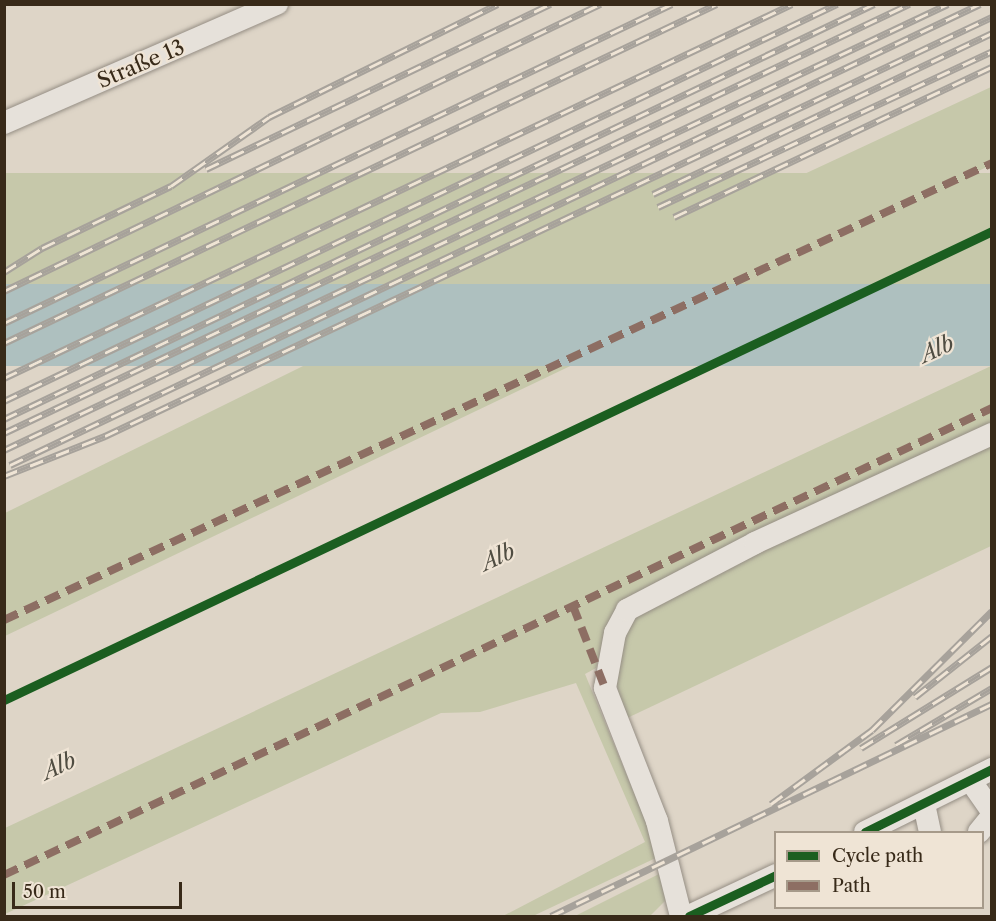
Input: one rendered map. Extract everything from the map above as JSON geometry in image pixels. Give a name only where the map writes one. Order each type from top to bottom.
[{"type":"street","name":"Straße 13","points":[[4,123],[248,11],[277,4]]},
{"type":"street","points":[[681,916],[657,821],[604,688],[615,633],[627,610],[755,543],[992,435]]},
{"type":"street","points":[[867,831],[992,769]]},
{"type":"street","points":[[970,780],[992,814],[980,831]]},
{"type":"street","points":[[924,804],[930,831]]},
{"type":"street","points":[[689,916],[774,876]]},
{"type":"green space","points":[[991,87],[991,165],[5,636],[5,513],[534,252],[573,282]]},
{"type":"green space","points":[[4,173],[991,173],[991,284],[4,284]]},
{"type":"green space","points":[[991,366],[991,425],[634,596],[603,646],[596,668],[585,674],[660,856],[533,916],[503,916],[645,842],[576,683],[480,712],[441,713],[5,914],[5,828]]},
{"type":"green space","points":[[991,440],[991,546],[623,720],[612,655],[644,603]]},
{"type":"green space","points":[[661,873],[667,899],[650,916],[575,916]]},
{"type":"water","name":"Alb","points":[[4,284],[991,284],[991,366],[4,366]]},
{"type":"railway","points":[[4,272],[42,248],[171,186],[269,117],[498,4]]},
{"type":"railway","points":[[206,169],[550,4]]},
{"type":"railway","points":[[4,291],[600,4]]},
{"type":"railway","points":[[4,323],[672,4]]},
{"type":"railway","points":[[4,343],[717,4]]},
{"type":"railway","points":[[4,378],[792,4]]},
{"type":"railway","points":[[4,401],[837,4]]},
{"type":"railway","points":[[4,419],[874,4]]},
{"type":"railway","points":[[4,433],[909,4]]},
{"type":"railway","points":[[4,450],[948,4]]},
{"type":"railway","points":[[10,465],[980,4]]},
{"type":"railway","points":[[4,476],[105,436],[992,17]]},
{"type":"railway","points":[[653,194],[992,33]]},
{"type":"railway","points":[[658,207],[992,51]]},
{"type":"railway","points":[[674,217],[992,67]]},
{"type":"railway","points":[[771,804],[872,730],[992,611]]},
{"type":"railway","points":[[915,697],[992,636]]},
{"type":"railway","points":[[861,748],[992,667]]},
{"type":"railway","points":[[896,745],[992,688]]},
{"type":"railway","points":[[551,916],[992,704]]},
{"type":"marked path","points":[[4,620],[992,163]]},
{"type":"marked path","points":[[4,875],[992,408]]},
{"type":"marked path","points":[[573,606],[605,688]]},
{"type":"cycle path","points":[[4,700],[992,231]]},
{"type":"cycle path","points":[[867,831],[992,769]]},
{"type":"cycle path","points":[[689,916],[774,876]]}]
